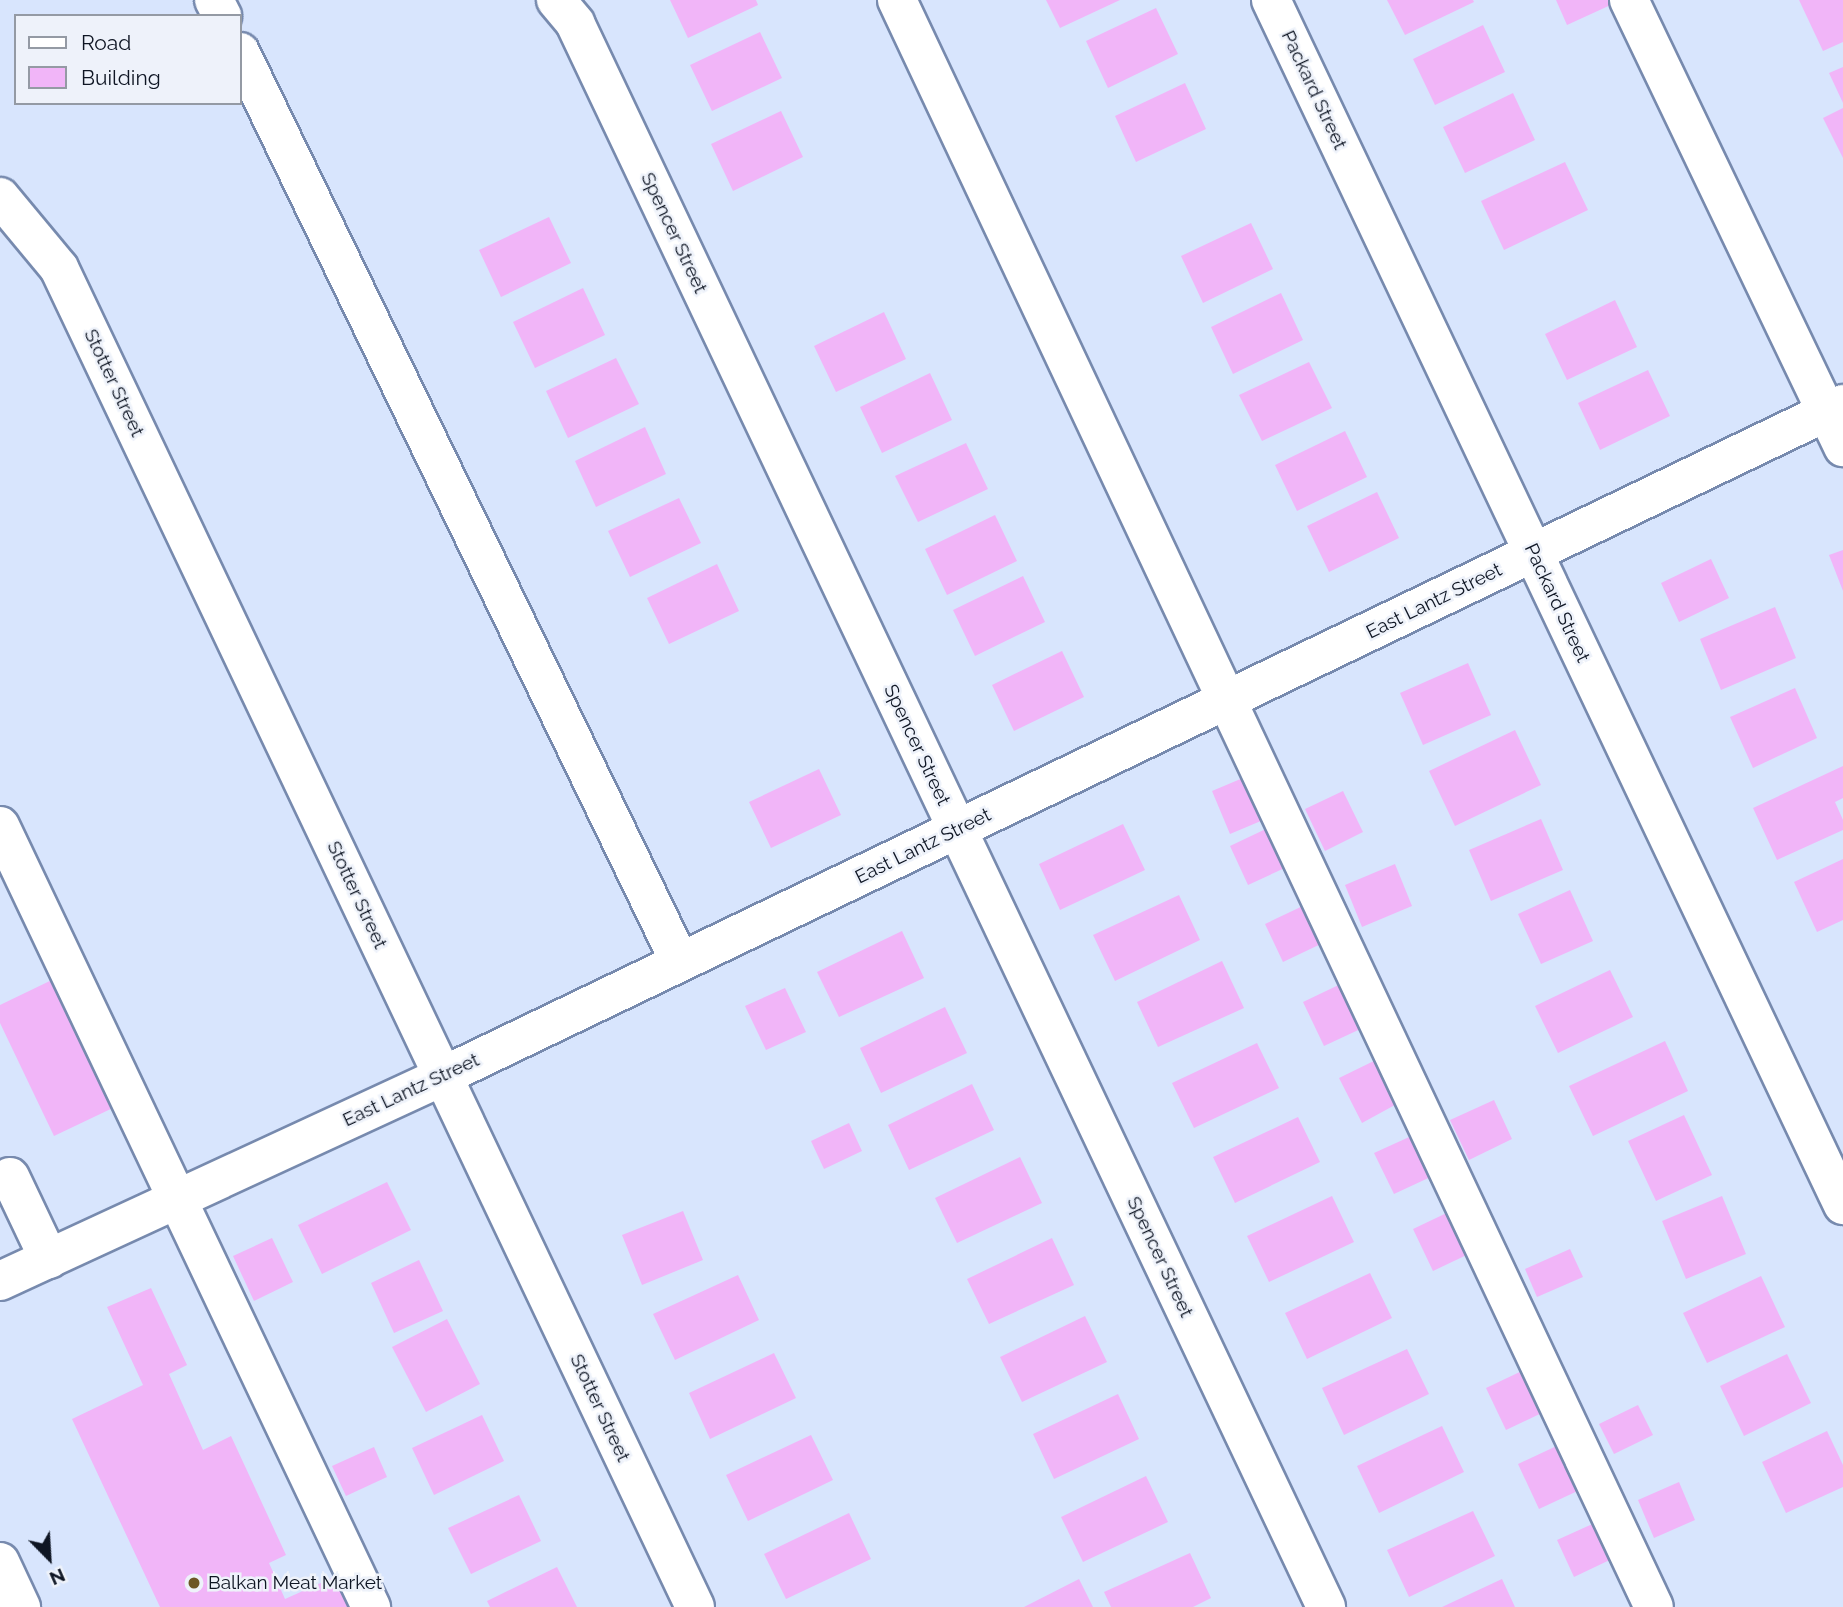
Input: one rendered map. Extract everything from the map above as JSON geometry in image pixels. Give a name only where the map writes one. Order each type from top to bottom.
[{"type":"street","name":"Spencer Street","points":[[556,0],[575,23],[1326,1607]]},
{"type":"street","points":[[897,0],[1654,1607]]},
{"type":"street","name":"Packard Street","points":[[1271,0],[1843,1205]]},
{"type":"street","points":[[1629,0],[1835,408],[1843,447]]},
{"type":"street","points":[[242,56],[680,962]]},
{"type":"street","name":"Stotter Street","points":[[0,197],[60,268],[695,1607]]},
{"type":"street","name":"East Lantz Street","points":[[0,1282],[443,1076],[1835,408]]},
{"type":"street","points":[[0,826],[371,1607]]},
{"type":"street","points":[[3,1172],[48,1259]]},
{"type":"street","points":[[0,1562],[21,1607]]},
{"type":"building","points":[[670,0],[756,0],[758,5],[688,38]]},
{"type":"building","points":[[1046,0],[1120,0],[1060,28]]},
{"type":"building","points":[[1387,0],[1473,0],[1474,2],[1405,35]]},
{"type":"building","points":[[1556,0],[1614,0],[1615,3],[1567,25]]},
{"type":"building","points":[[1799,0],[1843,0],[1843,42],[1823,51]]},
{"type":"building","points":[[1156,8],[1178,54],[1108,88],[1086,41]]},
{"type":"building","points":[[1483,25],[1505,72],[1435,105],[1413,59]]},
{"type":"building","points":[[760,32],[782,78],[712,111],[690,65]]},
{"type":"building","points":[[1843,67],[1843,103],[1829,73]]},
{"type":"building","points":[[1185,83],[1206,129],[1136,162],[1115,116]]},
{"type":"building","points":[[1513,93],[1535,140],[1465,173],[1443,127]]},
{"type":"building","points":[[1843,108],[1843,158],[1823,118]]},
{"type":"building","points":[[781,111],[803,157],[733,191],[711,144]]},
{"type":"building","points":[[1565,162],[1588,210],[1504,250],[1481,201]]},
{"type":"building","points":[[549,217],[571,263],[501,297],[479,250]]},
{"type":"building","points":[[1251,223],[1273,269],[1203,303],[1181,256]]},
{"type":"building","points":[[583,288],[605,335],[535,368],[513,322]]},
{"type":"building","points":[[1281,293],[1303,340],[1233,374],[1211,327]]},
{"type":"building","points":[[1615,300],[1637,347],[1567,380],[1545,334]]},
{"type":"building","points":[[884,312],[906,359],[836,392],[814,346]]},
{"type":"building","points":[[616,358],[639,404],[568,438],[546,391]]},
{"type":"building","points":[[1309,362],[1332,408],[1262,441],[1239,395]]},
{"type":"building","points":[[1648,370],[1670,416],[1600,450],[1578,403]]},
{"type":"building","points":[[930,373],[952,420],[882,453],[860,407]]},
{"type":"building","points":[[645,427],[666,474],[596,507],[575,461]]},
{"type":"building","points":[[1345,431],[1367,477],[1297,511],[1275,465]]},
{"type":"building","points":[[966,443],[988,489],[918,522],[895,476]]},
{"type":"building","points":[[1377,492],[1399,538],[1329,572],[1307,526]]},
{"type":"building","points":[[679,498],[701,543],[630,577],[608,531]]},
{"type":"building","points":[[995,515],[1017,561],[947,595],[925,549]]},
{"type":"building","points":[[1843,550],[1843,591],[1829,555]]},
{"type":"building","points":[[1711,559],[1729,598],[1679,622],[1661,583]]},
{"type":"building","points":[[717,564],[739,611],[669,644],[647,598]]},
{"type":"building","points":[[1023,576],[1045,622],[975,656],[953,610]]},
{"type":"building","points":[[1775,607],[1796,658],[1721,690],[1700,639]]},
{"type":"building","points":[[1062,651],[1084,697],[1014,731],[992,685]]},
{"type":"building","points":[[1468,663],[1491,715],[1423,745],[1400,693]]},
{"type":"building","points":[[1795,688],[1817,738],[1753,768],[1730,717]]},
{"type":"building","points":[[1515,730],[1541,785],[1455,826],[1429,771]]},
{"type":"building","points":[[1843,766],[1843,798],[1835,802],[1843,820],[1843,830],[1777,860],[1753,808]]},
{"type":"building","points":[[819,769],[841,815],[771,848],[749,802]]},
{"type":"building","points":[[1250,775],[1268,818],[1230,834],[1212,791]]},
{"type":"building","points":[[1343,791],[1363,832],[1325,851],[1305,809]]},
{"type":"building","points":[[1541,819],[1563,870],[1491,901],[1469,850]]},
{"type":"building","points":[[1123,824],[1145,870],[1060,910],[1039,864]]},
{"type":"building","points":[[1270,827],[1289,866],[1248,885],[1230,846]]},
{"type":"building","points":[[1843,859],[1843,920],[1817,932],[1794,882]]},
{"type":"building","points":[[1395,864],[1412,906],[1362,927],[1345,885]]},
{"type":"building","points":[[1570,890],[1593,941],[1541,964],[1518,914]]},
{"type":"building","points":[[1179,895],[1200,940],[1115,981],[1093,935]]},
{"type":"building","points":[[1307,904],[1325,942],[1283,962],[1265,924]]},
{"type":"building","points":[[902,931],[924,978],[839,1017],[817,972]]},
{"type":"building","points":[[1222,961],[1244,1008],[1158,1047],[1137,1002]]},
{"type":"building","points":[[1610,970],[1633,1017],[1558,1053],[1535,1006]]},
{"type":"building","points":[[56,978],[117,1106],[54,1136],[0,1023],[0,1005]]},
{"type":"building","points":[[1347,981],[1369,1025],[1324,1046],[1303,1002]]},
{"type":"building","points":[[785,988],[806,1032],[766,1050],[745,1006]]},
{"type":"building","points":[[945,1007],[967,1053],[881,1093],[860,1048]]},
{"type":"building","points":[[1665,1041],[1688,1091],[1593,1136],[1569,1086]]},
{"type":"building","points":[[1257,1043],[1279,1088],[1194,1128],[1172,1083]]},
{"type":"building","points":[[1382,1057],[1404,1100],[1362,1123],[1339,1078]]},
{"type":"building","points":[[972,1084],[994,1130],[909,1170],[888,1125]]},
{"type":"building","points":[[1494,1100],[1512,1139],[1469,1160],[1450,1120]]},
{"type":"building","points":[[1684,1115],[1712,1175],[1656,1201],[1628,1141]]},
{"type":"building","points":[[1298,1117],[1320,1162],[1235,1203],[1213,1157]]},
{"type":"building","points":[[849,1123],[862,1151],[824,1169],[811,1141]]},
{"type":"building","points":[[1418,1133],[1437,1174],[1394,1194],[1374,1153]]},
{"type":"building","points":[[1020,1157],[1042,1203],[957,1243],[935,1198]]},
{"type":"building","points":[[387,1182],[411,1230],[322,1274],[298,1225]]},
{"type":"building","points":[[1332,1196],[1354,1242],[1269,1282],[1247,1236]]},
{"type":"building","points":[[1722,1196],[1746,1254],[1686,1279],[1662,1221]]},
{"type":"building","points":[[1455,1209],[1475,1251],[1433,1271],[1413,1229]]},
{"type":"building","points":[[683,1211],[703,1260],[642,1285],[622,1235]]},
{"type":"building","points":[[272,1238],[293,1282],[254,1301],[233,1256]]},
{"type":"building","points":[[1052,1238],[1074,1285],[989,1324],[967,1279]]},
{"type":"building","points":[[1570,1249],[1583,1277],[1537,1297],[1525,1269]]},
{"type":"building","points":[[419,1260],[443,1311],[394,1333],[371,1283]]},
{"type":"building","points":[[1370,1273],[1392,1318],[1307,1359],[1285,1313]]},
{"type":"building","points":[[738,1275],[759,1320],[675,1360],[653,1314]]},
{"type":"building","points":[[1761,1276],[1785,1327],[1707,1363],[1683,1313]]},
{"type":"building","points":[[151,1288],[187,1365],[169,1374],[203,1450],[231,1436],[286,1555],[269,1563],[285,1599],[334,1577],[348,1607],[160,1607],[72,1419],[143,1385],[107,1307]]},
{"type":"building","points":[[1085,1316],[1107,1362],[1022,1402],[1000,1357]]},
{"type":"building","points":[[447,1319],[480,1384],[426,1412],[392,1347]]},
{"type":"building","points":[[1407,1349],[1429,1394],[1344,1435],[1322,1388]]},
{"type":"building","points":[[774,1353],[796,1398],[710,1439],[689,1393]]},
{"type":"building","points":[[1787,1354],[1811,1403],[1744,1436],[1720,1386]]},
{"type":"building","points":[[1526,1369],[1546,1411],[1506,1430],[1486,1388]]},
{"type":"building","points":[[1118,1394],[1139,1439],[1054,1479],[1033,1434]]},
{"type":"building","points":[[1638,1405],[1653,1435],[1614,1454],[1599,1424]]},
{"type":"building","points":[[482,1415],[504,1461],[434,1495],[412,1448]]},
{"type":"building","points":[[1442,1426],[1464,1472],[1379,1513],[1357,1466]]},
{"type":"building","points":[[1827,1431],[1843,1465],[1843,1487],[1786,1513],[1762,1462]]},
{"type":"building","points":[[811,1435],[833,1480],[748,1521],[726,1475]]},
{"type":"building","points":[[1563,1443],[1584,1488],[1539,1509],[1518,1464]]},
{"type":"building","points":[[374,1447],[387,1477],[346,1496],[332,1466]]},
{"type":"building","points":[[1146,1476],[1168,1522],[1083,1562],[1061,1517]]},
{"type":"building","points":[[1679,1482],[1695,1520],[1654,1538],[1638,1500]]},
{"type":"building","points":[[519,1495],[541,1541],[471,1574],[448,1528]]},
{"type":"building","points":[[1473,1511],[1495,1556],[1409,1597],[1387,1550]]},
{"type":"building","points":[[849,1513],[871,1559],[786,1599],[764,1554]]},
{"type":"building","points":[[1599,1521],[1616,1557],[1574,1577],[1557,1540]]},
{"type":"building","points":[[1190,1553],[1211,1598],[1193,1607],[1111,1607],[1104,1592]]},
{"type":"building","points":[[557,1567],[577,1607],[490,1607],[487,1601]]},
{"type":"building","points":[[1079,1579],[1093,1607],[1024,1607]]},
{"type":"building","points":[[1502,1579],[1515,1607],[1442,1607]]},
{"type":"place","name":"Balkan Meat Market","points":[[194,1583]]}]
